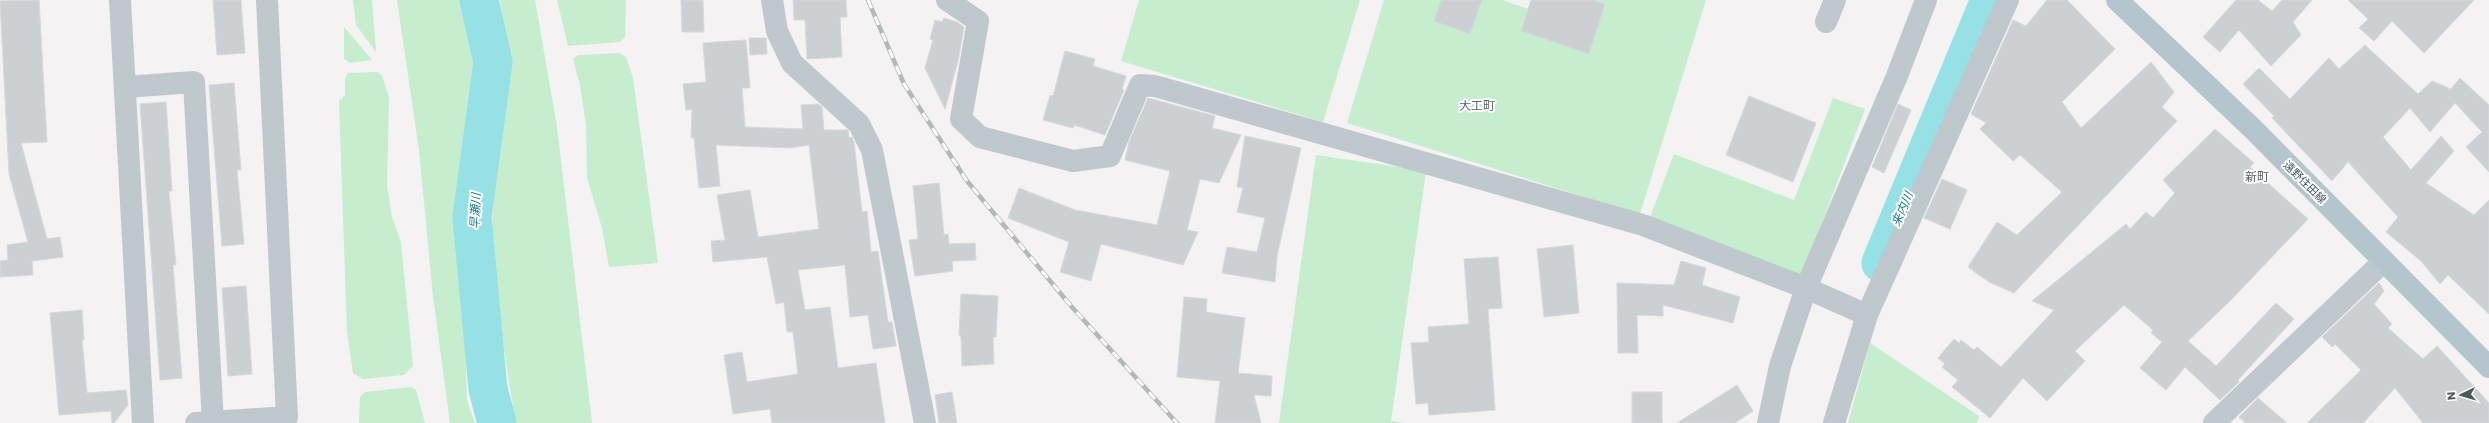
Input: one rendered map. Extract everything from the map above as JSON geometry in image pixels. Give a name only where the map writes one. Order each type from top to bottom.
[{"type":"main road","name":"遠野住田線","points":[[2117,0],[2253,129],[2489,367]]},
{"type":"street","points":[[120,0],[143,423]]},
{"type":"street","points":[[125,87],[194,82],[207,423],[287,417],[267,0]]},
{"type":"street","points":[[772,0],[777,31],[792,63],[859,124],[872,150],[925,423]]},
{"type":"street","points":[[947,0],[978,21],[961,119],[980,137],[1072,161],[1110,156],[1140,86],[1154,86],[1643,226],[1806,288],[1867,315]]},
{"type":"street","points":[[1826,22],[1835,0]]},
{"type":"street","points":[[1768,423],[1780,366],[1806,288],[1897,76],[1926,0]]},
{"type":"street","points":[[1834,423],[1867,315],[2008,0]]},
{"type":"street","points":[[2214,423],[2384,261]]},
{"type":"green space","points":[[353,0],[372,0],[376,52],[356,25]]},
{"type":"green space","points":[[397,0],[466,0],[467,2],[476,87],[458,214],[464,303],[467,401],[475,423],[450,423],[433,296],[419,150]]},
{"type":"green space","points":[[500,0],[535,0],[557,127],[592,423],[516,423],[491,265],[493,195],[504,121],[508,53]]},
{"type":"green space","points":[[557,0],[626,0],[625,37],[620,42],[568,46]]},
{"type":"green space","points":[[1139,0],[1360,0],[1323,122],[1121,61]]},
{"type":"green space","points":[[1384,0],[1441,0],[1434,21],[1470,33],[1482,0],[1502,0],[1528,9],[1521,31],[1589,54],[1605,5],[1592,0],[1706,0],[1640,214],[1347,123]]},
{"type":"green space","points":[[344,27],[372,60],[350,63],[344,59]]},
{"type":"green space","points":[[619,53],[626,57],[633,78],[658,263],[609,267],[602,228],[587,178],[586,125],[580,85],[573,59],[578,55]]},
{"type":"green space","points":[[378,72],[382,76],[389,97],[387,185],[392,217],[401,243],[413,366],[404,375],[363,379],[353,373],[347,332],[339,101],[345,95],[345,79],[348,73]]},
{"type":"green space","points":[[1833,98],[1865,109],[1801,278],[1649,220],[1674,154],[1794,200]]},
{"type":"green space","points":[[1316,155],[1426,171],[1391,421],[1406,423],[1279,423]]},
{"type":"green space","points":[[1870,343],[1979,416],[1977,423],[1848,423]]},
{"type":"green space","points":[[411,387],[416,390],[425,423],[359,423],[360,397],[365,392]]},
{"type":"building","points":[[39,0],[47,142],[21,143],[47,239],[60,237],[63,257],[32,261],[33,275],[0,277],[0,261],[8,260],[7,245],[28,242],[9,174],[0,1]]},
{"type":"building","points":[[213,0],[241,0],[245,53],[217,55]]},
{"type":"building","points":[[681,0],[703,0],[704,32],[682,32]]},
{"type":"building","points":[[793,0],[846,0],[847,17],[840,17],[842,57],[807,59],[805,20],[794,20]]},
{"type":"building","points":[[1441,0],[1482,0],[1470,34],[1434,21]]},
{"type":"building","points":[[1531,0],[1592,0],[1605,4],[1589,54],[1521,31]]},
{"type":"building","points":[[2047,0],[2067,0],[2115,49],[2062,102],[2081,128],[2151,62],[2174,92],[2162,107],[2177,121],[2014,293],[1989,282],[1968,267],[1997,222],[2017,235],[2062,192],[2020,155],[2013,161],[1980,129],[1986,123],[1971,114],[2013,20],[2026,26]]},
{"type":"building","points":[[2236,0],[2258,0],[2272,11],[2282,0],[2312,0],[2293,22],[2301,35],[2271,66],[2239,30],[2220,52],[2203,37]]},
{"type":"building","points":[[2348,0],[2474,0],[2424,53],[2392,21],[2374,41],[2359,28],[2368,19]]},
{"type":"building","points":[[944,18],[957,22],[964,27],[958,61],[945,109],[925,68],[933,40],[930,39],[935,20],[942,22]]},
{"type":"building","points":[[749,38],[766,38],[767,54],[750,55]]},
{"type":"building","points":[[746,40],[750,88],[742,88],[745,127],[803,129],[801,105],[818,104],[822,107],[824,130],[848,130],[849,138],[852,137],[854,142],[862,212],[867,211],[871,252],[878,251],[888,322],[892,322],[896,346],[873,349],[868,315],[850,317],[845,265],[798,270],[805,310],[830,307],[838,368],[876,363],[885,423],[772,423],[770,409],[733,414],[724,355],[742,352],[747,382],[798,374],[793,332],[787,332],[784,302],[776,304],[767,257],[713,262],[711,241],[725,240],[717,195],[750,190],[758,237],[819,229],[809,145],[790,148],[716,145],[720,186],[699,188],[694,138],[691,138],[692,109],[686,110],[683,84],[706,82],[703,43]]},
{"type":"building","points":[[2365,45],[2418,94],[2432,81],[2451,89],[2460,78],[2489,105],[2489,172],[2466,147],[2482,132],[2455,103],[2430,132],[2410,108],[2383,137],[2411,170],[2441,136],[2454,151],[2426,183],[2474,215],[2489,200],[2489,314],[2448,275],[2440,284],[2421,261],[2386,232],[2398,217],[2348,162],[2332,181],[2272,118],[2274,116],[2243,84],[2259,68],[2290,99],[2329,58],[2339,69]]},
{"type":"building","points":[[1065,51],[1095,59],[1093,66],[1126,76],[1122,89],[1124,90],[1105,135],[1074,125],[1073,128],[1043,120],[1050,95],[1053,96]]},
{"type":"building","points":[[234,83],[241,170],[237,170],[244,244],[222,246],[209,85]]},
{"type":"building","points":[[1749,96],[1816,123],[1793,182],[1726,155]]},
{"type":"building","points":[[1148,98],[1215,116],[1212,128],[1241,135],[1219,183],[1200,179],[1187,230],[1198,232],[1183,265],[1101,244],[1091,281],[1060,272],[1069,242],[1008,218],[1019,188],[1075,210],[1157,225],[1170,171],[1125,160],[1129,142]]},
{"type":"building","points":[[166,102],[172,191],[169,191],[176,265],[173,265],[182,378],[160,380],[140,104]]},
{"type":"building","points":[[1898,104],[1911,110],[1884,173],[1872,167]]},
{"type":"building","points":[[2215,129],[2254,163],[2250,167],[2308,219],[2231,300],[2188,341],[2216,366],[2276,303],[2294,319],[2238,380],[2239,382],[2220,400],[2185,367],[2166,390],[2140,368],[2162,342],[2151,333],[2153,330],[2124,305],[2075,351],[2085,361],[2047,401],[2023,378],[1990,418],[1952,387],[1958,380],[1942,367],[1945,364],[1938,358],[1954,339],[1959,343],[1961,340],[1974,350],[1977,347],[2001,367],[2054,310],[2032,301],[2126,224],[2130,229],[2146,212],[2153,218],[2175,193],[2163,180]]},
{"type":"building","points":[[1245,136],[1301,148],[1277,256],[1275,282],[1222,273],[1227,247],[1257,252],[1265,218],[1237,212],[1243,188],[1237,187]]},
{"type":"building","points":[[1942,179],[1967,190],[1950,229],[1924,218]]},
{"type":"building","points":[[939,183],[944,235],[948,234],[949,244],[975,243],[976,260],[952,261],[953,271],[915,276],[909,240],[918,239],[913,186]]},
{"type":"building","points":[[1573,245],[1579,313],[1544,317],[1537,249]]},
{"type":"building","points":[[1498,257],[1502,308],[1488,309],[1495,410],[1429,415],[1428,403],[1416,404],[1411,343],[1429,342],[1428,327],[1469,324],[1464,259]]},
{"type":"building","points":[[1681,261],[1706,268],[1702,285],[1740,297],[1733,323],[1663,305],[1663,316],[1637,315],[1638,353],[1618,353],[1617,283],[1674,285]]},
{"type":"building","points":[[2379,283],[2384,291],[2374,304],[2392,324],[2388,328],[2423,359],[2437,346],[2489,403],[2489,423],[2423,423],[2395,388],[2363,423],[2307,423],[2361,370],[2335,344],[2332,347],[2322,337]]},
{"type":"building","points":[[246,286],[252,374],[228,376],[222,288]]},
{"type":"building","points":[[961,294],[998,296],[996,337],[993,337],[994,364],[962,366],[961,336],[959,335]]},
{"type":"building","points":[[1184,297],[1207,299],[1206,312],[1245,318],[1238,373],[1272,376],[1271,396],[1254,395],[1261,423],[1215,423],[1220,381],[1177,377]]},
{"type":"building","points":[[82,310],[84,340],[82,340],[87,393],[126,390],[128,405],[114,423],[112,423],[111,411],[59,415],[50,313]]},
{"type":"building","points":[[1737,385],[1753,411],[1735,423],[1677,423]]},
{"type":"building","points":[[952,392],[957,423],[939,423],[935,395]]},
{"type":"building","points":[[1632,392],[1662,392],[1662,423],[1632,423]]},
{"type":"building","points":[[2258,398],[2287,423],[2246,423],[2239,417]]},
{"type":"waterway","name":"早瀬川","points":[[479,0],[493,62],[472,217],[488,389],[497,423]]},
{"type":"waterway","name":"来内川","points":[[1881,263],[1990,0]]},
{"type":"railway","points":[[868,0],[904,84],[967,181],[1071,306],[1177,423]]},
{"type":"district","name":"大工町","points":[[1477,105]]},
{"type":"district","name":"新町","points":[[2257,176]]}]
